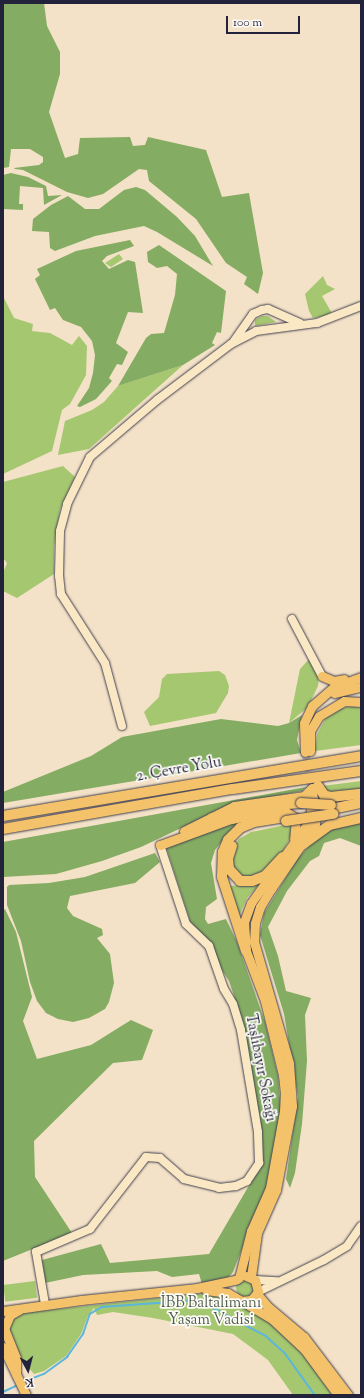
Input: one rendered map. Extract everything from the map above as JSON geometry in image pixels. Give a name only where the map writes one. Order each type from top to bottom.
[{"type":"highway","name":"2. Çevre Yolu","points":[[3,816],[359,756]]},
{"type":"highway","name":"2. Çevre Yolu","points":[[3,829],[241,788],[361,771]]},
{"type":"highway","points":[[315,787],[324,795],[330,797],[361,794]]},
{"type":"highway","points":[[212,818],[261,806],[301,803],[332,809],[361,809]]},
{"type":"highway","points":[[282,857],[265,876],[252,881],[240,881],[229,869],[228,858],[236,839],[258,826],[356,803]]},
{"type":"highway","points":[[298,844],[330,825],[361,818]]},
{"type":"highway","points":[[246,951],[222,877],[223,852],[228,840],[240,828],[254,822],[286,819]]},
{"type":"main road","points":[[122,726],[105,663],[61,594],[59,576],[60,531],[67,504],[90,457],[157,400],[231,344],[256,331],[327,321],[361,306]]},
{"type":"main road","points":[[231,344],[251,320],[253,314],[262,310],[268,309],[278,315],[306,324]]},
{"type":"main road","points":[[276,327],[279,318],[278,315]]},
{"type":"main road","points":[[251,320],[252,328],[256,331]]},
{"type":"main road","points":[[292,619],[322,676],[317,700],[304,723],[302,743],[307,752],[310,731],[315,720],[327,703],[336,697],[361,691]]},
{"type":"main road","points":[[322,676],[334,681],[361,677]]},
{"type":"main road","points":[[317,700],[334,687],[361,677]]},
{"type":"main road","points":[[304,723],[317,706],[336,692],[361,687]]},
{"type":"main road","points":[[315,720],[332,706],[344,701],[361,702]]},
{"type":"main road","points":[[160,845],[234,806],[304,796],[315,787],[319,800],[315,824],[298,844],[260,907],[254,927],[256,948],[288,1063],[292,1106],[276,1190],[257,1234],[253,1278],[258,1293],[267,1306],[304,1337],[348,1395]]},
{"type":"main road","points":[[160,845],[231,819],[283,810],[296,818],[298,844]]},
{"type":"main road","points":[[238,1299],[232,1287],[237,1279],[251,1231],[270,1188],[284,1111],[283,1075],[258,978],[246,951],[244,922],[251,903],[282,857],[298,844]]},
{"type":"main road","name":"Taşlıbayır Sokağı","points":[[44,1304],[36,1252],[90,1229],[146,1157],[160,1158],[184,1179],[219,1188],[236,1186],[247,1181],[259,1163],[258,1132],[241,1030],[233,1004],[224,989],[209,946],[186,924],[160,845]]},
{"type":"main road","points":[[238,1299],[251,1300],[258,1293],[278,1281],[324,1260],[347,1246],[361,1226]]},
{"type":"main road","points":[[3,1311],[44,1304],[197,1288],[237,1279],[253,1278],[278,1281]]},
{"type":"main road","points":[[197,1288],[228,1293],[272,1319],[296,1340],[338,1395]]},
{"type":"main road","points":[[3,1306],[24,1307]]},
{"type":"main road","points":[[16,1374],[17,1361],[5,1335],[4,1325],[10,1315],[24,1307]]},
{"type":"main road","points":[[3,1347],[26,1394]]},
{"type":"green space","points":[[3,3],[44,3],[47,26],[60,52],[60,74],[49,112],[65,158],[78,154],[80,138],[130,137],[133,146],[145,145],[148,137],[206,150],[222,197],[249,193],[263,273],[258,294],[244,284],[247,277],[226,263],[196,219],[149,181],[147,170],[139,169],[103,194],[88,198],[67,192],[23,170],[15,169],[14,168],[39,165],[43,162],[43,157],[30,149],[11,149],[9,167],[3,168]]},
{"type":"green space","points":[[11,173],[28,177],[46,186],[48,196],[62,195],[44,205],[43,188],[20,186],[19,204],[23,204],[23,210],[3,209],[3,175]]},
{"type":"green space","points":[[136,187],[145,190],[177,217],[195,236],[213,266],[157,232],[144,226],[95,236],[55,251],[50,248],[49,232],[32,231],[33,219],[51,205],[68,196],[85,209],[99,209],[124,190]]},
{"type":"green space","points":[[130,240],[134,246],[107,256],[102,261],[109,269],[128,260],[135,262],[143,313],[128,312],[116,343],[128,352],[122,365],[117,364],[109,378],[112,381],[96,399],[80,407],[77,406],[89,388],[93,373],[95,355],[92,341],[81,327],[63,320],[55,308],[50,310],[35,279],[40,275],[37,269],[76,251]]},
{"type":"green space","points":[[159,245],[226,291],[221,333],[217,332],[212,343],[215,345],[183,365],[118,386],[146,338],[151,334],[164,333],[175,295],[177,274],[167,266],[157,268],[148,262],[147,252]]},
{"type":"green space","points":[[119,254],[123,259],[111,267],[105,263]]},
{"type":"green space","points":[[323,276],[327,285],[335,289],[322,296],[333,315],[313,318],[309,311],[305,294]]},
{"type":"green space","points":[[3,296],[14,318],[33,324],[32,331],[50,333],[72,345],[79,336],[87,346],[86,375],[70,404],[62,410],[52,451],[3,474]]},
{"type":"green space","points":[[262,316],[268,316],[276,322],[255,326],[255,320]]},
{"type":"green space","points":[[183,365],[89,449],[58,455],[65,421],[92,410],[104,402],[118,386]]},
{"type":"green space","points":[[63,466],[75,477],[60,510],[54,546],[54,574],[17,598],[3,591],[3,573],[7,563],[3,558],[3,482]]},
{"type":"green space","points":[[310,658],[319,676],[318,686],[308,707],[289,723],[300,669]]},
{"type":"green space","points":[[219,671],[225,675],[229,686],[228,693],[216,713],[150,726],[144,712],[159,697],[162,679],[167,674]]},
{"type":"green space","points":[[352,706],[361,708],[361,745],[315,751],[317,734],[327,716],[338,709]]},
{"type":"green space","points":[[302,715],[297,740],[301,753],[3,803],[3,792],[91,756],[122,737],[221,719],[278,726],[289,723]]},
{"type":"green space","points":[[361,781],[361,792],[327,794],[322,786]]},
{"type":"green space","points":[[306,787],[302,791],[232,804],[141,847],[102,861],[56,874],[3,877],[3,842]]},
{"type":"green space","points":[[274,815],[229,833],[215,850],[211,863],[217,899],[206,907],[205,919],[208,924],[226,919],[237,942],[265,1022],[278,1076],[281,1111],[275,1155],[266,1187],[233,1272],[227,1279],[202,1284],[199,1274],[172,1277],[157,1271],[83,1275],[45,1283],[42,1260],[101,1244],[110,1263],[209,1254],[261,1165],[261,1134],[244,1025],[229,981],[190,921],[166,847],[234,822]]},
{"type":"green space","points":[[361,822],[361,846],[340,838],[324,843],[319,856],[310,861],[287,891],[268,927],[278,956],[286,991],[311,998],[305,1015],[307,1061],[302,1124],[295,1173],[290,1188],[286,1179],[298,1097],[284,1014],[260,935],[264,913],[298,858],[313,842],[332,828]]},
{"type":"green space","points":[[295,823],[292,835],[281,854],[263,874],[242,879],[230,867],[233,847],[239,839],[251,832]]},
{"type":"green space","points":[[155,853],[160,862],[135,883],[70,896],[67,908],[73,916],[102,929],[103,935],[97,938],[110,954],[114,983],[109,1002],[105,1009],[89,1018],[73,1022],[58,1019],[46,1013],[37,1001],[30,982],[21,941],[7,905],[7,887],[9,885],[49,883],[85,877]]},
{"type":"green space","points":[[266,877],[247,898],[240,914],[240,926],[230,886],[255,884]]},
{"type":"green space","points":[[5,909],[16,932],[32,997],[23,1021],[37,1059],[91,1045],[131,1020],[153,1030],[142,1060],[113,1063],[34,1141],[35,1177],[72,1233],[3,1261],[3,911]]},
{"type":"green space","points":[[245,1279],[251,1282],[254,1288],[251,1294],[245,1297],[239,1294],[236,1288],[239,1282]]},
{"type":"green space","points":[[35,1281],[37,1298],[5,1302],[3,1285]]},
{"type":"green space","name":"İBB Baltalimanı Yaşam Vadisi","points":[[206,1293],[221,1295],[263,1317],[292,1340],[334,1395],[293,1395],[268,1360],[233,1334],[153,1318],[113,1312],[97,1315],[94,1308],[88,1316],[81,1334],[66,1356],[44,1371],[34,1374],[22,1360],[9,1334],[10,1321],[15,1315],[22,1313]]},
{"type":"waterway","points":[[23,1382],[44,1374],[67,1357],[83,1334],[90,1314],[102,1307],[198,1300],[266,1336],[285,1353],[315,1395]]},
{"type":"waterway","points":[[3,1392],[18,1385]]},
{"type":"tunnel","points":[[305,752],[312,788]]}]
